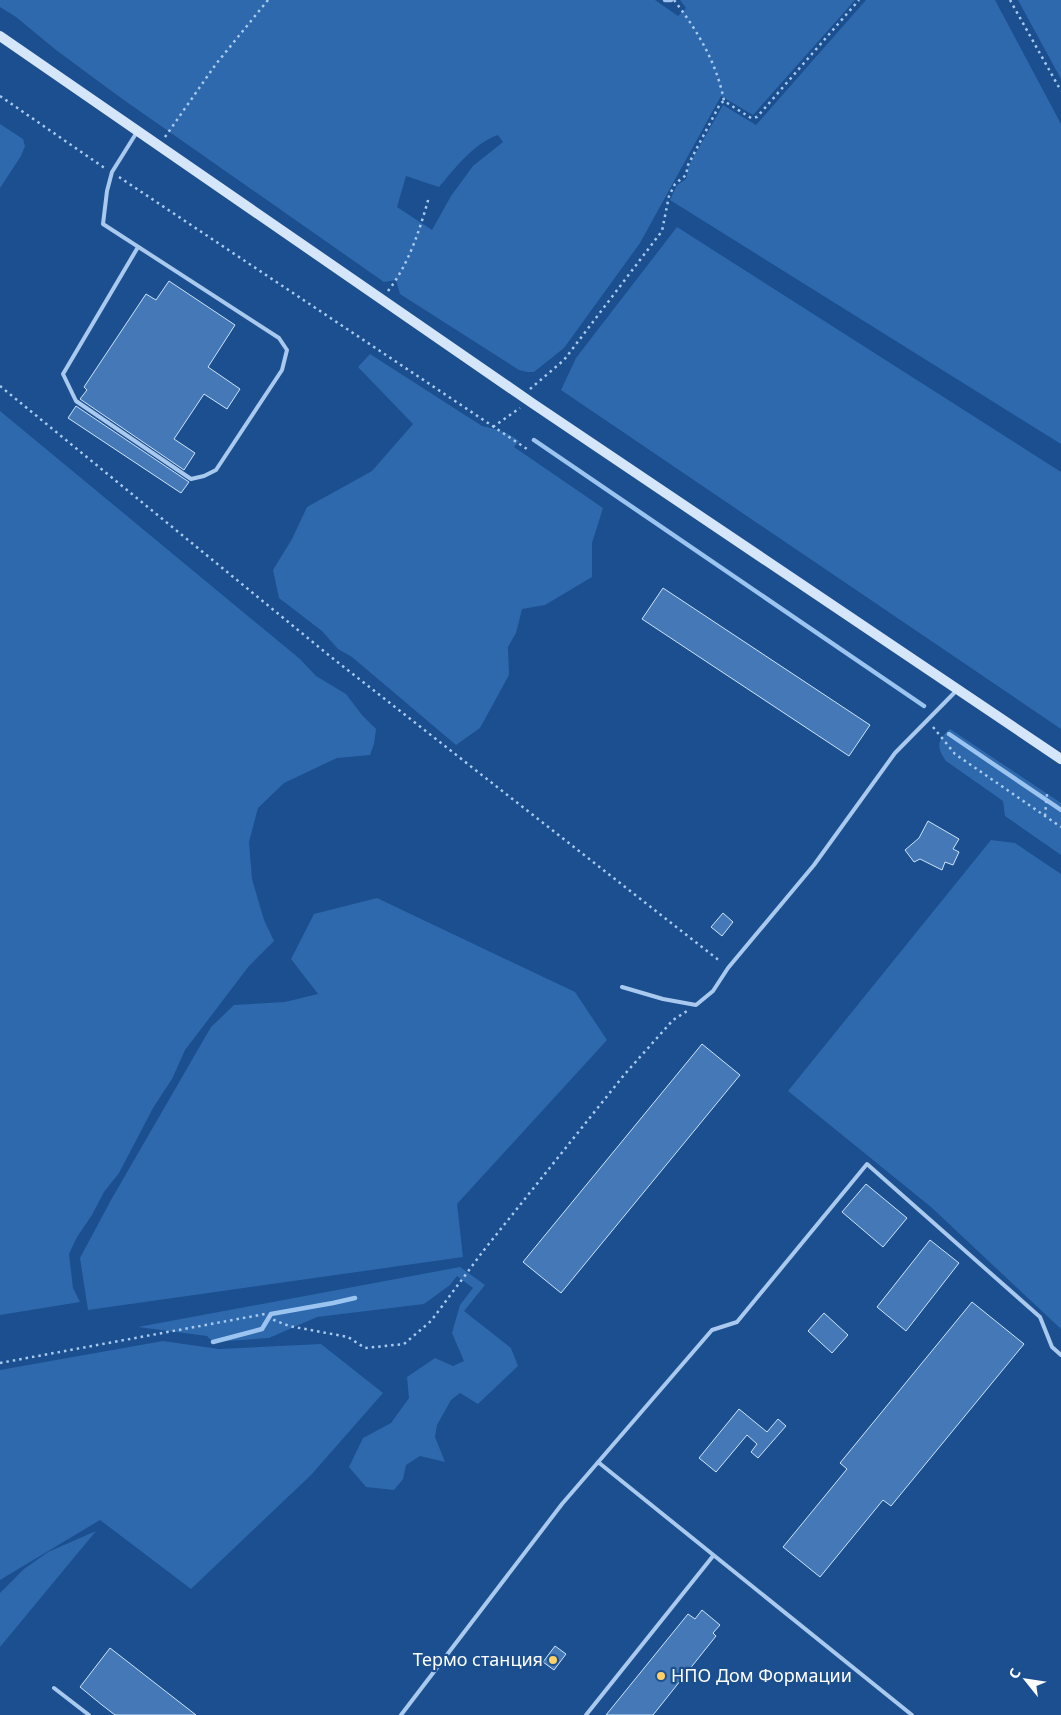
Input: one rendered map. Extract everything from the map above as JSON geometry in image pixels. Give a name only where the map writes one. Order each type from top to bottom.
[{"type":"main road","points":[[0,36],[381,300],[1061,759]]},
{"type":"lane","points":[[138,132],[112,172],[107,191],[103,224],[279,338],[287,350],[282,370],[216,470],[204,476],[191,479],[76,401],[63,374],[138,247]]},
{"type":"lane","points":[[622,987],[696,1005],[713,991],[728,968],[814,865],[896,753],[958,689]]},
{"type":"lane","points":[[400,1715],[562,1504],[712,1330],[737,1322],[867,1164],[1040,1317],[1052,1347],[1061,1355]]},
{"type":"lane","points":[[598,1462],[912,1715]]},
{"type":"lane","points":[[586,1715],[713,1556]]},
{"type":"lane","points":[[54,1688],[90,1715]]},
{"type":"path","points":[[160,147],[168,130],[216,64],[268,0]]},
{"type":"path","points":[[674,0],[702,41],[714,66],[724,101],[752,118],[757,117],[859,0]]},
{"type":"path","points":[[1010,0],[1061,91]]},
{"type":"path","points":[[0,96],[530,451]]},
{"type":"path","points":[[492,427],[519,410],[525,398],[564,360],[662,232],[669,196],[675,184],[686,175],[688,165],[720,104],[724,101]]},
{"type":"path","points":[[381,300],[400,272],[423,219],[429,197]]},
{"type":"path","points":[[0,386],[331,657],[728,968]]},
{"type":"path","points":[[928,720],[955,754],[1061,826]]},
{"type":"path","points":[[1045,816],[1047,794]]},
{"type":"path","points":[[0,1363],[265,1314],[289,1326],[348,1337],[366,1348],[404,1344],[432,1321],[484,1250],[624,1076],[673,1020],[696,1005]]},
{"type":"shaded area","points":[[0,0],[655,0],[678,16],[686,8],[680,0],[855,0],[753,115],[721,96],[640,243],[564,348],[534,372],[519,370],[400,294],[396,280],[384,282],[121,98],[56,50],[16,17],[0,7]],"holes":[[[498,135],[503,142],[473,166],[451,196],[432,230],[397,207],[406,176],[439,187],[466,157],[481,144]]]},
{"type":"shaded area","points":[[866,0],[995,0],[1061,124],[1061,444],[670,200],[677,185],[686,179],[689,165],[723,105],[756,125]]},
{"type":"shaded area","points":[[1018,0],[1061,0],[1061,79]]},
{"type":"shaded area","points":[[0,124],[23,139],[25,146],[21,156],[0,188]]},
{"type":"shaded area","points":[[677,227],[1061,472],[1061,729],[561,390],[576,358]]},
{"type":"shaded area","points":[[370,354],[482,426],[511,435],[519,441],[514,447],[603,508],[592,543],[592,577],[545,605],[522,609],[516,633],[508,647],[509,675],[480,728],[456,745],[352,657],[338,649],[322,631],[279,598],[273,570],[292,539],[307,507],[372,471],[413,424],[358,367]]},
{"type":"shaded area","points":[[0,411],[300,659],[316,676],[346,694],[362,715],[376,729],[370,755],[337,758],[284,783],[258,808],[249,842],[252,879],[264,920],[274,941],[249,966],[185,1050],[172,1079],[153,1108],[119,1173],[104,1192],[92,1215],[77,1237],[69,1254],[73,1288],[80,1302],[0,1315]]},
{"type":"shaded area","points":[[950,729],[1061,803],[1061,855],[1005,816],[1003,801],[946,761],[939,748],[939,744],[942,737]]},
{"type":"shaded area","points":[[991,840],[1015,843],[1061,874],[1061,1329],[931,1207],[788,1091]]},
{"type":"shaded area","points":[[377,898],[575,992],[607,1040],[457,1204],[463,1257],[88,1310],[80,1258],[111,1200],[211,1027],[234,1005],[285,1002],[318,994],[291,959],[314,914]]},
{"type":"shaded area","points":[[460,1267],[485,1285],[464,1311],[511,1348],[518,1366],[478,1404],[460,1393],[451,1400],[437,1425],[435,1437],[445,1462],[420,1456],[406,1465],[403,1479],[394,1490],[366,1487],[349,1467],[363,1438],[391,1423],[409,1398],[407,1377],[435,1358],[453,1366],[464,1361],[452,1333],[460,1305],[473,1288],[457,1276],[450,1285],[424,1304],[317,1317],[269,1338],[213,1342],[207,1336],[138,1327]]},
{"type":"shaded area","points":[[163,1341],[219,1349],[321,1344],[383,1393],[311,1475],[191,1589],[100,1520],[0,1580],[0,1370]]},
{"type":"shaded area","points":[[96,1531],[0,1647],[0,1593],[24,1569],[48,1552]]},
{"type":"building","points":[[169,281],[235,325],[208,367],[240,389],[227,409],[204,394],[174,439],[195,453],[184,470],[80,399],[87,390],[84,387],[146,294],[156,300]]},
{"type":"building","points":[[76,406],[189,482],[181,493],[68,418]]},
{"type":"building","points":[[663,588],[870,725],[849,756],[642,619]]},
{"type":"building","points":[[928,821],[959,839],[953,849],[959,852],[953,865],[945,862],[942,870],[920,859],[914,862],[905,850],[919,838]]},
{"type":"building","points":[[723,913],[733,922],[722,936],[711,927]]},
{"type":"building","points":[[702,1044],[740,1075],[561,1293],[523,1262]]},
{"type":"building","points":[[866,1184],[907,1218],[883,1247],[842,1212]]},
{"type":"building","points":[[930,1240],[959,1263],[906,1331],[877,1307]]},
{"type":"building","points":[[972,1302],[1024,1344],[891,1506],[883,1500],[820,1577],[783,1547],[847,1469],[840,1463]]},
{"type":"building","points":[[824,1313],[848,1335],[832,1353],[808,1331]]},
{"type":"building","points":[[739,1409],[767,1432],[778,1419],[786,1426],[758,1458],[751,1452],[757,1444],[747,1435],[716,1472],[699,1458]]},
{"type":"building","name":"НПО Дом Формации","points":[[702,1610],[720,1625],[713,1633],[716,1636],[653,1715],[606,1715],[688,1614],[695,1619]]},
{"type":"building","name":"Термо станция","points":[[555,1646],[566,1654],[554,1670],[543,1662]]},
{"type":"building","points":[[110,1648],[196,1715],[115,1715],[102,1705],[80,1687]]},
{"type":"waterway","points":[[665,0],[671,0]]},
{"type":"waterway","points":[[534,440],[924,706]]},
{"type":"waterway","points":[[949,734],[1061,810]]},
{"type":"waterway","points":[[213,1342],[262,1329],[271,1314],[355,1298]]},
{"type":"place","name":"Термо станция","points":[[553,1660]]},
{"type":"place","name":"НПО Дом Формации","points":[[661,1676]]}]
